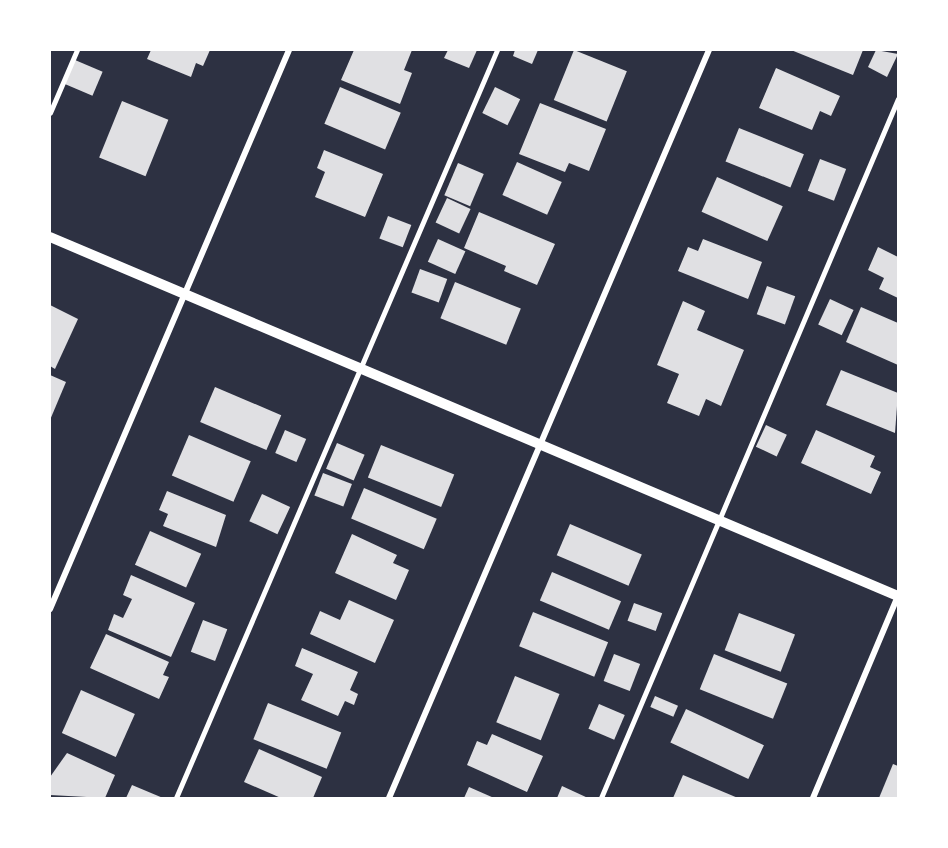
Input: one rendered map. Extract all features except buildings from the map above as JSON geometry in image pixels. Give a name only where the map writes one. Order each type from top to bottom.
[{"type":"street","points":[[50,609],[289,50]]},
{"type":"street","points":[[389,798],[709,50]]},
{"type":"street","points":[[50,237],[898,596],[813,798]]},
{"type":"lane","points":[[50,113],[77,50]]},
{"type":"lane","points":[[176,798],[497,50]]},
{"type":"lane","points":[[601,798],[898,99]]}]
